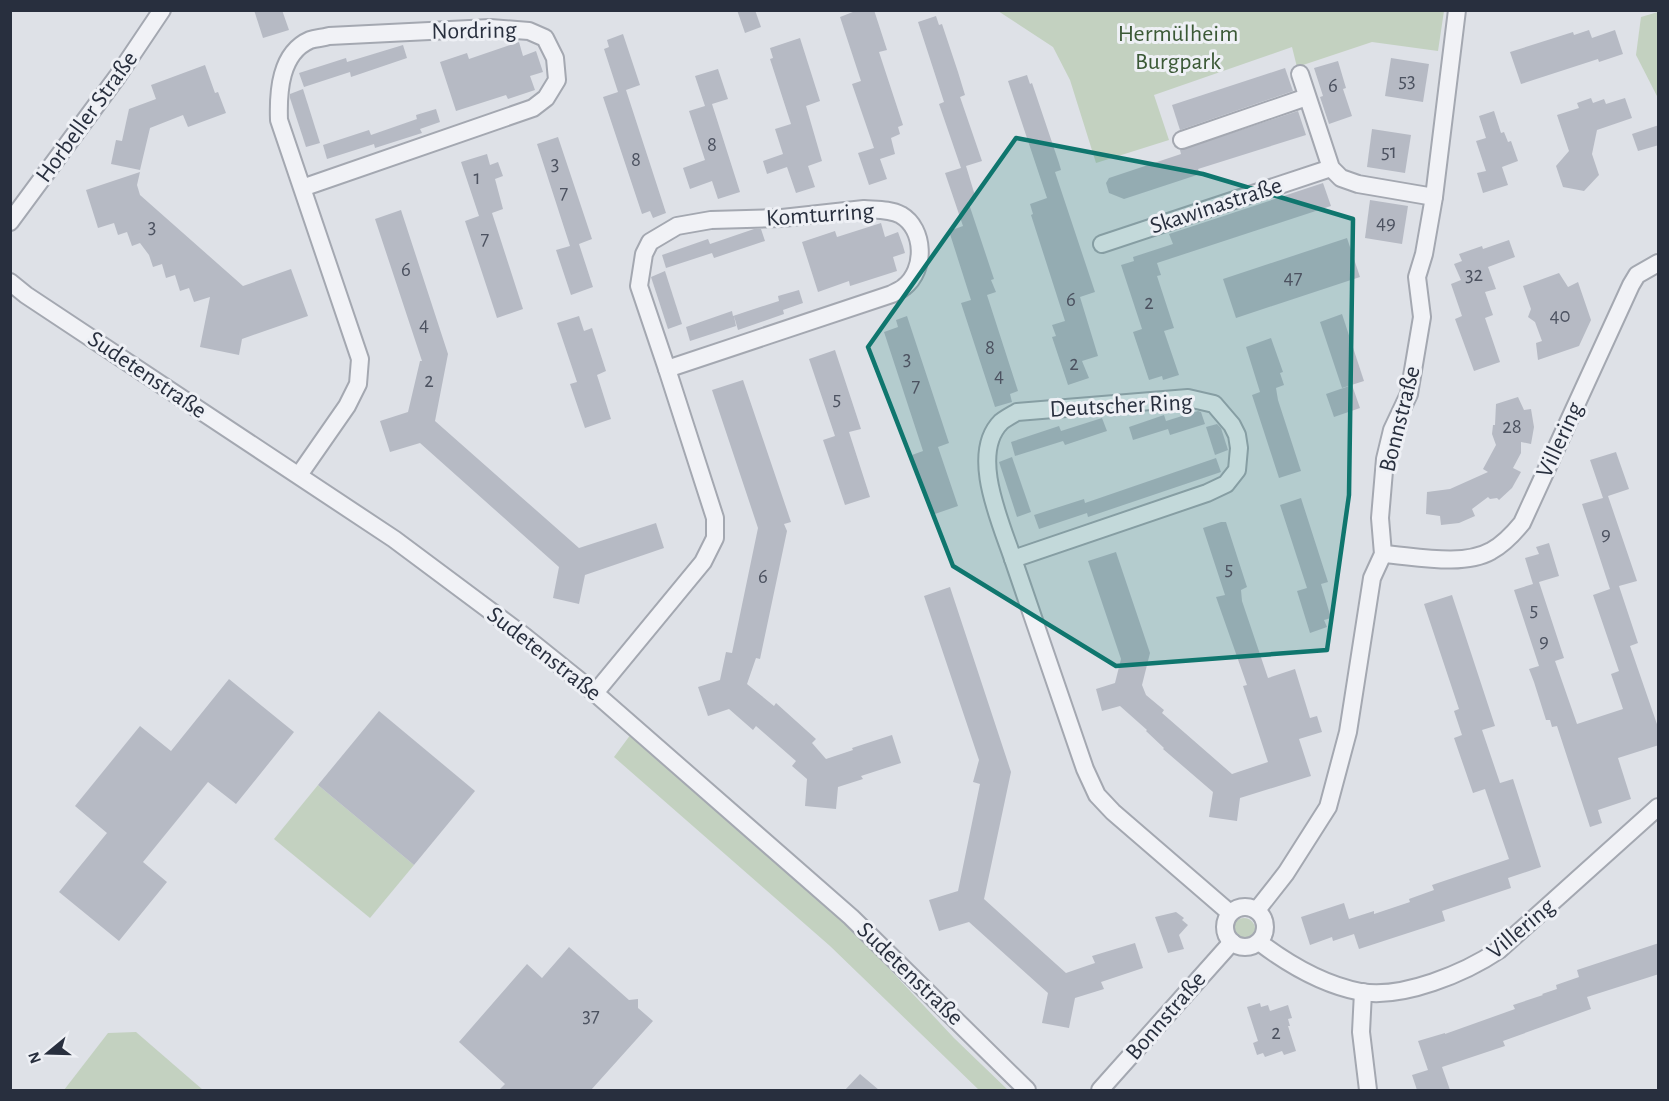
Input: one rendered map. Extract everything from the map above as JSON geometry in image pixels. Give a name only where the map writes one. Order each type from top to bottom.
[{"type":"street","name":"Horbeller Straße","points":[[10,222],[117,77],[162,10]]},
{"type":"street","name":"Bonnstraße","points":[[1257,910],[1286,873],[1328,807],[1348,732],[1372,578],[1383,554],[1380,518],[1385,459],[1392,430],[1410,394],[1422,317],[1417,277],[1424,254],[1434,197],[1457,10]]},
{"type":"street","name":"Nordring","points":[[299,475],[347,406],[358,384],[360,359],[302,188],[279,120],[278,95],[286,66],[295,50],[310,40],[329,36],[490,28],[529,31],[545,38],[555,58],[557,80],[546,98],[533,108],[302,188]]},
{"type":"street","points":[[1300,74],[1331,168],[1341,178],[1358,184],[1434,197]]},
{"type":"street","points":[[1182,140],[1308,97]]},
{"type":"street","name":"Skawinastraße","points":[[1102,244],[1331,168]]},
{"type":"street","name":"Komturring","points":[[595,693],[703,562],[715,538],[716,518],[639,286],[644,254],[650,242],[677,226],[711,220],[782,218],[864,209],[892,211],[903,216],[911,224],[919,242],[920,260],[913,276],[904,287],[891,294],[667,369]]},
{"type":"street","name":"Villering","points":[[1383,554],[1457,559],[1478,557],[1491,552],[1508,540],[1522,523],[1631,285],[1637,275],[1659,263]]},
{"type":"street","name":"Sudetenstraße","points":[[10,282],[26,295],[394,539],[524,636],[595,693],[851,917],[1027,1090]]},
{"type":"street","name":"Deutscher Ring","points":[[1013,559],[1207,494],[1226,484],[1237,470],[1239,448],[1237,435],[1232,425],[1214,404],[1188,398],[1017,412],[1002,421],[993,434],[987,452],[987,471],[1013,559],[1085,769],[1097,795],[1113,812],[1230,913]]},
{"type":"street","name":"Villering","points":[[1259,942],[1295,967],[1337,985],[1363,992],[1392,991],[1428,984],[1480,963],[1499,950],[1659,807]]},
{"type":"street","points":[[1245,907],[1257,910],[1265,925],[1264,934],[1259,942],[1245,947],[1232,942],[1225,929],[1230,913],[1245,907]]},
{"type":"street","name":"Bonnstraße","points":[[1100,1090],[1232,942]]},
{"type":"street","points":[[1363,992],[1361,1032],[1368,1090]]},
{"type":"highlighted area","points":[[1016,138],[1203,174],[1353,219],[1349,495],[1327,650],[1116,666],[953,566],[868,347]]},
{"type":"green space","name":"Hermülheim Burgpark","points":[[998,11],[1444,11],[1438,51],[1372,42],[1297,67],[1292,47],[1154,95],[1169,140],[1096,163],[1070,80],[1053,47]]},
{"type":"green space","points":[[1658,12],[1658,98],[1636,55],[1641,17]]},
{"type":"green space","points":[[631,734],[760,845],[856,933],[954,1038],[1008,1090],[979,1090],[830,946],[614,757]]},
{"type":"green space","points":[[318,785],[414,865],[370,918],[274,839]]},
{"type":"green space","points":[[1244,918],[1252,921],[1255,929],[1252,937],[1244,940],[1236,937],[1233,929],[1236,921]]},
{"type":"green space","points":[[136,1032],[203,1090],[64,1090],[108,1033]]},
{"type":"building","points":[[254,10],[282,10],[289,30],[263,38]]},
{"type":"building","points":[[737,10],[755,10],[761,27],[745,33]]},
{"type":"building","points":[[858,10],[874,10],[887,50],[879,52],[903,125],[898,127],[900,134],[891,138],[895,154],[880,159],[887,179],[869,185],[858,153],[874,148],[852,84],[861,81],[840,17]]},
{"type":"building","points":[[936,16],[939,25],[942,24],[958,72],[965,95],[960,97],[982,161],[966,166],[976,199],[968,201],[994,279],[991,280],[996,292],[987,295],[1018,391],[1010,394],[1012,402],[995,407],[961,303],[971,300],[949,231],[963,226],[945,173],[961,168],[939,104],[944,102],[918,22]]},
{"type":"building","points":[[1589,30],[1592,38],[1615,30],[1623,54],[1599,62],[1598,59],[1521,84],[1510,52],[1573,32],[1574,35]]},
{"type":"building","points":[[623,34],[640,85],[626,90],[666,213],[653,218],[650,211],[642,214],[603,97],[618,92],[604,49],[609,47],[607,40]]},
{"type":"building","points":[[800,38],[820,101],[806,106],[822,161],[808,166],[815,187],[796,193],[787,167],[767,174],[763,161],[783,154],[775,129],[791,124],[770,59],[773,58],[770,48]]},
{"type":"building","points":[[519,42],[523,56],[536,51],[543,72],[530,76],[535,90],[508,99],[506,95],[456,111],[440,62],[467,53],[469,59]]},
{"type":"building","points":[[403,45],[407,58],[351,77],[350,72],[304,87],[299,73],[346,58],[347,62]]},
{"type":"building","points":[[1391,58],[1429,64],[1423,102],[1385,96]]},
{"type":"building","points":[[1338,61],[1346,88],[1343,89],[1352,116],[1329,124],[1314,68]]},
{"type":"building","points":[[205,65],[215,93],[218,92],[226,113],[188,127],[183,115],[150,128],[140,170],[111,164],[116,140],[122,141],[129,109],[156,99],[151,85]]},
{"type":"building","points":[[1285,68],[1293,91],[1180,130],[1172,105]]},
{"type":"building","points":[[718,69],[728,99],[712,104],[740,192],[718,199],[712,181],[690,189],[683,168],[705,160],[689,111],[705,106],[695,76]]},
{"type":"building","points":[[1027,75],[1030,84],[1032,83],[1059,163],[1061,170],[1055,172],[1095,292],[1080,297],[1098,356],[1082,361],[1089,378],[1068,385],[1052,337],[1056,336],[1052,325],[1065,321],[1031,215],[1033,214],[1030,204],[1047,198],[1008,81]]},
{"type":"building","points":[[303,89],[320,143],[306,147],[290,98],[290,94]]},
{"type":"building","points":[[1591,98],[1593,103],[1604,99],[1606,104],[1625,98],[1632,118],[1597,130],[1592,154],[1599,175],[1584,191],[1563,187],[1556,166],[1569,151],[1557,115],[1579,108],[1577,103]]},
{"type":"building","points":[[436,109],[440,122],[420,129],[422,133],[375,148],[374,144],[327,159],[323,145],[369,130],[371,135],[417,119],[416,115]]},
{"type":"building","points":[[1298,111],[1306,135],[1198,169],[1200,174],[1124,199],[1109,193],[1106,183],[1109,178],[1181,154],[1180,150]]},
{"type":"building","points":[[1494,111],[1501,133],[1504,132],[1508,142],[1511,141],[1518,161],[1502,167],[1508,185],[1483,193],[1477,173],[1486,171],[1476,141],[1486,138],[1479,116]]},
{"type":"building","points":[[1659,125],[1659,145],[1638,151],[1632,134]]},
{"type":"building","points":[[1372,129],[1411,135],[1405,173],[1367,167]]},
{"type":"building","points":[[558,137],[592,239],[579,244],[593,287],[571,295],[556,250],[570,246],[537,144]]},
{"type":"building","points":[[487,154],[490,165],[498,162],[503,176],[495,179],[503,209],[492,213],[523,309],[497,318],[465,221],[479,216],[461,162]]},
{"type":"building","points":[[140,172],[137,185],[140,195],[243,286],[291,269],[308,316],[242,339],[239,355],[200,347],[210,297],[194,302],[189,288],[180,291],[175,275],[166,278],[162,264],[153,267],[149,255],[140,243],[132,246],[127,232],[118,235],[114,223],[98,228],[86,190]]},
{"type":"building","points":[[1323,183],[1331,206],[1157,263],[1161,275],[1157,276],[1174,328],[1164,331],[1179,375],[1163,380],[1162,376],[1149,380],[1133,332],[1142,329],[1121,265],[1134,261],[1133,257],[1173,244],[1169,234]]},
{"type":"building","points":[[1370,200],[1408,206],[1402,244],[1365,238]]},
{"type":"building","points":[[401,210],[448,354],[435,421],[579,548],[656,523],[664,548],[585,575],[579,604],[553,598],[559,567],[420,443],[390,452],[380,421],[408,412],[420,361],[422,361],[375,219]]},
{"type":"building","points":[[881,223],[885,237],[898,232],[903,246],[905,253],[893,257],[897,271],[850,286],[849,281],[818,292],[802,242],[835,231],[837,237]]},
{"type":"building","points":[[754,229],[761,229],[765,241],[714,258],[712,253],[666,268],[662,255],[708,239],[710,244]]},
{"type":"building","points":[[1347,238],[1360,277],[1236,318],[1223,279]]},
{"type":"building","points":[[1509,240],[1515,257],[1488,267],[1496,289],[1485,292],[1493,315],[1485,318],[1500,362],[1474,371],[1455,319],[1462,316],[1451,284],[1461,280],[1454,264],[1462,261],[1459,254]]},
{"type":"building","points":[[665,271],[682,324],[668,329],[651,277]]},
{"type":"building","points":[[1559,273],[1568,287],[1578,282],[1591,320],[1579,346],[1538,360],[1536,343],[1542,341],[1535,322],[1528,317],[1531,309],[1523,286]]},
{"type":"building","points":[[799,290],[803,303],[783,310],[784,314],[738,330],[734,316],[736,326],[690,341],[686,327],[732,311],[733,316],[779,301],[778,296]]},
{"type":"building","points":[[1342,314],[1364,381],[1342,388],[1320,322]]},
{"type":"building","points":[[579,316],[584,331],[592,328],[606,371],[597,375],[611,419],[585,428],[570,384],[577,382],[557,323]]},
{"type":"building","points":[[907,316],[949,443],[938,447],[958,506],[932,515],[912,455],[923,451],[884,332],[898,327],[896,320]]},
{"type":"building","points":[[1271,338],[1283,372],[1280,373],[1284,385],[1276,388],[1278,400],[1301,471],[1279,478],[1252,395],[1260,392],[1246,347]]},
{"type":"building","points":[[835,350],[861,429],[849,432],[870,497],[845,505],[823,440],[835,436],[809,359]]},
{"type":"building","points":[[743,380],[791,522],[784,524],[787,531],[760,659],[756,658],[747,684],[774,706],[776,703],[816,739],[812,743],[826,759],[892,735],[901,763],[861,776],[863,779],[838,787],[836,809],[805,806],[807,779],[792,766],[796,761],[756,726],[753,730],[729,709],[708,716],[698,687],[720,680],[726,652],[732,653],[758,528],[712,390]]},
{"type":"building","points":[[1352,385],[1360,408],[1334,417],[1326,394]]},
{"type":"building","points":[[1518,397],[1524,410],[1531,409],[1534,427],[1531,444],[1521,442],[1521,453],[1513,468],[1521,472],[1512,488],[1499,500],[1488,497],[1472,509],[1475,516],[1459,523],[1441,525],[1440,516],[1426,514],[1427,492],[1450,489],[1488,472],[1483,469],[1496,445],[1492,434],[1496,404]]},
{"type":"building","points":[[1201,412],[1205,424],[1170,435],[1168,429],[1133,440],[1129,427],[1164,415],[1166,421]]},
{"type":"building","points":[[1102,418],[1107,431],[1065,445],[1063,441],[1015,456],[1011,442],[1059,426],[1061,431]]},
{"type":"building","points":[[1217,424],[1221,428],[1228,450],[1215,455],[1206,427]]},
{"type":"building","points":[[1616,452],[1629,489],[1608,496],[1637,581],[1619,586],[1638,643],[1630,646],[1659,730],[1659,745],[1618,758],[1631,799],[1598,810],[1602,823],[1590,827],[1557,726],[1552,727],[1550,720],[1546,720],[1529,669],[1539,666],[1514,590],[1533,584],[1525,558],[1539,554],[1536,547],[1549,543],[1559,576],[1539,582],[1564,658],[1555,661],[1577,724],[1623,709],[1611,674],[1619,671],[1593,595],[1610,589],[1582,504],[1603,498],[1590,460]]},
{"type":"building","points":[[1012,457],[1031,512],[1017,517],[999,462]]},
{"type":"building","points":[[1216,458],[1221,472],[1088,517],[1087,513],[1039,529],[1034,515],[1084,499],[1085,503]]},
{"type":"building","points":[[1301,498],[1328,582],[1321,584],[1331,618],[1324,620],[1327,627],[1310,633],[1297,591],[1307,588],[1280,505]]},
{"type":"building","points":[[1226,522],[1247,587],[1241,590],[1242,601],[1268,678],[1295,669],[1310,718],[1317,716],[1322,732],[1299,739],[1311,776],[1240,798],[1237,821],[1209,817],[1213,792],[1163,749],[1147,730],[1120,706],[1102,711],[1096,689],[1115,683],[1121,659],[1088,561],[1116,552],[1150,653],[1142,685],[1146,695],[1164,710],[1162,713],[1232,774],[1268,762],[1243,686],[1247,685],[1216,597],[1225,595],[1203,528]]},
{"type":"building","points":[[950,587],[1011,772],[984,899],[1066,973],[1095,963],[1092,956],[1135,943],[1143,968],[1101,982],[1104,989],[1075,998],[1069,1028],[1042,1023],[1048,993],[969,922],[939,931],[929,900],[958,891],[980,784],[973,782],[979,760],[924,596]]},
{"type":"building","points":[[1452,595],[1495,726],[1482,730],[1500,783],[1513,779],[1541,867],[1508,878],[1511,888],[1442,911],[1445,921],[1359,949],[1354,934],[1333,941],[1332,937],[1310,945],[1301,917],[1344,903],[1349,919],[1374,911],[1374,914],[1410,902],[1409,899],[1434,890],[1432,885],[1509,859],[1485,789],[1473,793],[1454,738],[1462,735],[1454,711],[1459,709],[1424,604]]},
{"type":"building","points":[[229,679],[294,732],[236,804],[208,782],[143,862],[167,882],[119,941],[59,892],[107,833],[75,806],[140,726],[171,751]]},
{"type":"building","points":[[379,711],[475,791],[414,865],[318,785]]},
{"type":"building","points":[[1176,912],[1184,918],[1182,920],[1188,925],[1179,935],[1184,949],[1168,953],[1155,917]]},
{"type":"building","points":[[1659,943],[1659,974],[1587,997],[1591,1009],[1503,1041],[1505,1046],[1442,1067],[1450,1090],[1417,1090],[1412,1075],[1428,1070],[1418,1041],[1445,1034],[1515,1009],[1513,1005],[1543,995],[1557,989],[1556,985],[1579,977],[1577,970]]},
{"type":"building","points":[[569,947],[629,1000],[638,999],[638,1008],[653,1021],[591,1090],[499,1090],[505,1084],[459,1042],[527,964],[542,978]]},
{"type":"building","points":[[1260,1003],[1261,1007],[1268,1005],[1270,1011],[1288,1005],[1292,1018],[1288,1019],[1290,1026],[1288,1026],[1296,1051],[1284,1055],[1282,1051],[1265,1057],[1263,1053],[1257,1055],[1253,1043],[1258,1041],[1247,1007]]},
{"type":"building","points":[[860,1074],[879,1090],[845,1090]]}]
